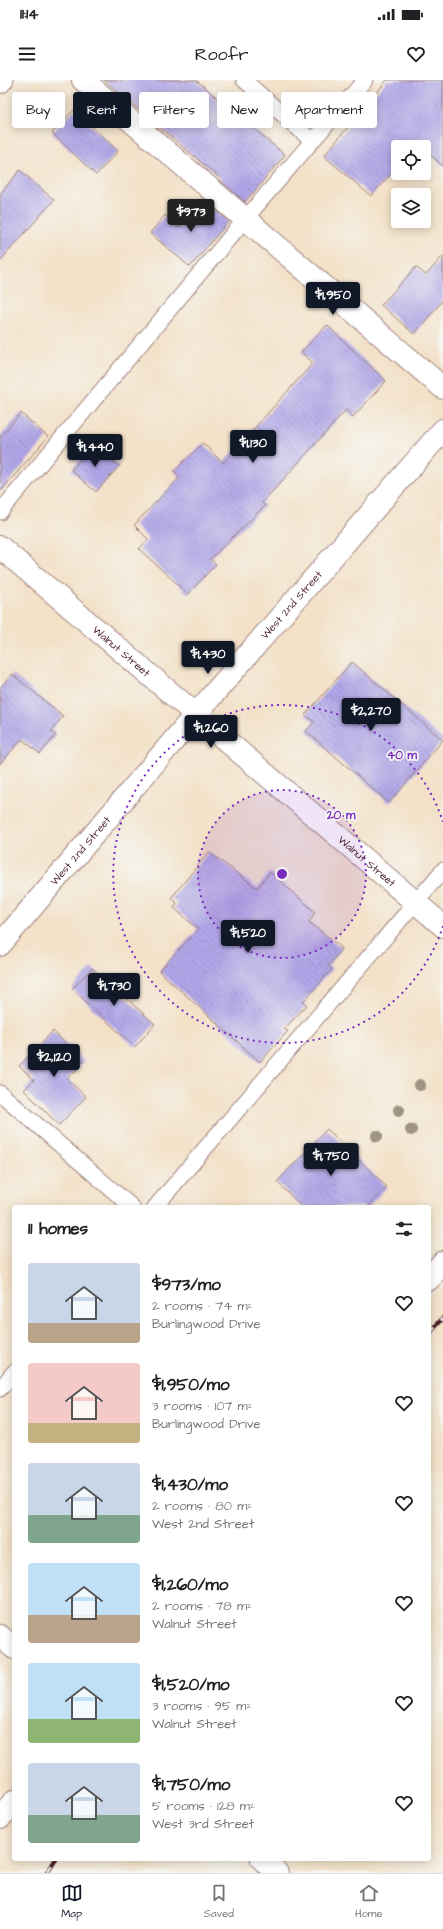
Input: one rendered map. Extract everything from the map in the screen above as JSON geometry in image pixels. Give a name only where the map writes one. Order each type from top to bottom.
[{"type":"street","points":[[83,80],[443,388]]},
{"type":"street","name":"West 2nd Street","points":[[0,945],[196,714],[443,430]]},
{"type":"street","name":"Walnut Street","points":[[0,547],[443,926]]},
{"type":"street","points":[[431,1277],[443,1262]]},
{"type":"street","points":[[0,1636],[12,1646]]},
{"type":"street","points":[[0,1818],[12,1803]]},
{"type":"street","points":[[264,1861],[277,1873]]},
{"type":"lane","points":[[244,80],[312,142]]},
{"type":"lane","points":[[0,512],[246,218],[366,80]]},
{"type":"lane","points":[[157,1205],[443,870]]},
{"type":"lane","points":[[0,1093],[130,1205]]},
{"type":"lane","points":[[0,1389],[12,1374]]},
{"type":"building","points":[[104,80],[196,80],[217,98],[217,128],[253,128],[285,155],[245,202],[220,180],[221,179],[161,128],[209,128],[209,92],[139,92],[139,110],[131,103],[131,92],[118,92]]},
{"type":"building","points":[[387,80],[443,80],[443,166],[431,155],[431,140],[391,140],[391,174],[371,196],[324,156],[347,128],[377,128],[377,92]]},
{"type":"building","points":[[73,111],[73,128],[93,128],[118,151],[96,175],[52,133],[57,128],[65,128],[65,119]]},
{"type":"building","points":[[20,170],[54,200],[0,261],[0,194]]},
{"type":"building","points":[[203,199],[229,221],[190,267],[150,233],[165,215],[179,228]]},
{"type":"building","points":[[443,256],[443,300],[414,334],[381,305],[416,267],[426,275]]},
{"type":"building","points":[[327,325],[386,381],[353,417],[346,410],[262,503],[265,506],[210,559],[216,564],[188,594],[139,549],[148,539],[134,525],[180,477],[174,471],[203,443],[223,463],[313,363],[301,352]]},
{"type":"building","points":[[21,413],[48,437],[0,492],[0,437]]},
{"type":"building","points":[[94,444],[119,466],[96,492],[71,470]]},
{"type":"building","points":[[352,662],[443,740],[389,803],[306,731],[314,722],[305,715]]},
{"type":"building","points":[[12,674],[63,716],[51,731],[56,735],[40,754],[22,739],[0,764],[0,688]]},
{"type":"building","points":[[209,852],[257,888],[270,872],[315,912],[309,922],[342,948],[328,966],[332,969],[303,1002],[307,1005],[284,1029],[288,1031],[260,1062],[159,971],[198,929],[174,908],[177,903],[171,898]]},
{"type":"building","points":[[92,968],[155,1024],[135,1047],[72,989]]},
{"type":"building","points":[[53,1031],[84,1062],[67,1079],[86,1097],[59,1125],[24,1090],[34,1080],[19,1066]]},
{"type":"building","points":[[327,1129],[387,1187],[370,1205],[300,1205],[277,1182]]},
{"type":"railway","points":[[431,1332],[443,1318]]},
{"type":"railway","points":[[47,1873],[55,1861]]}]
